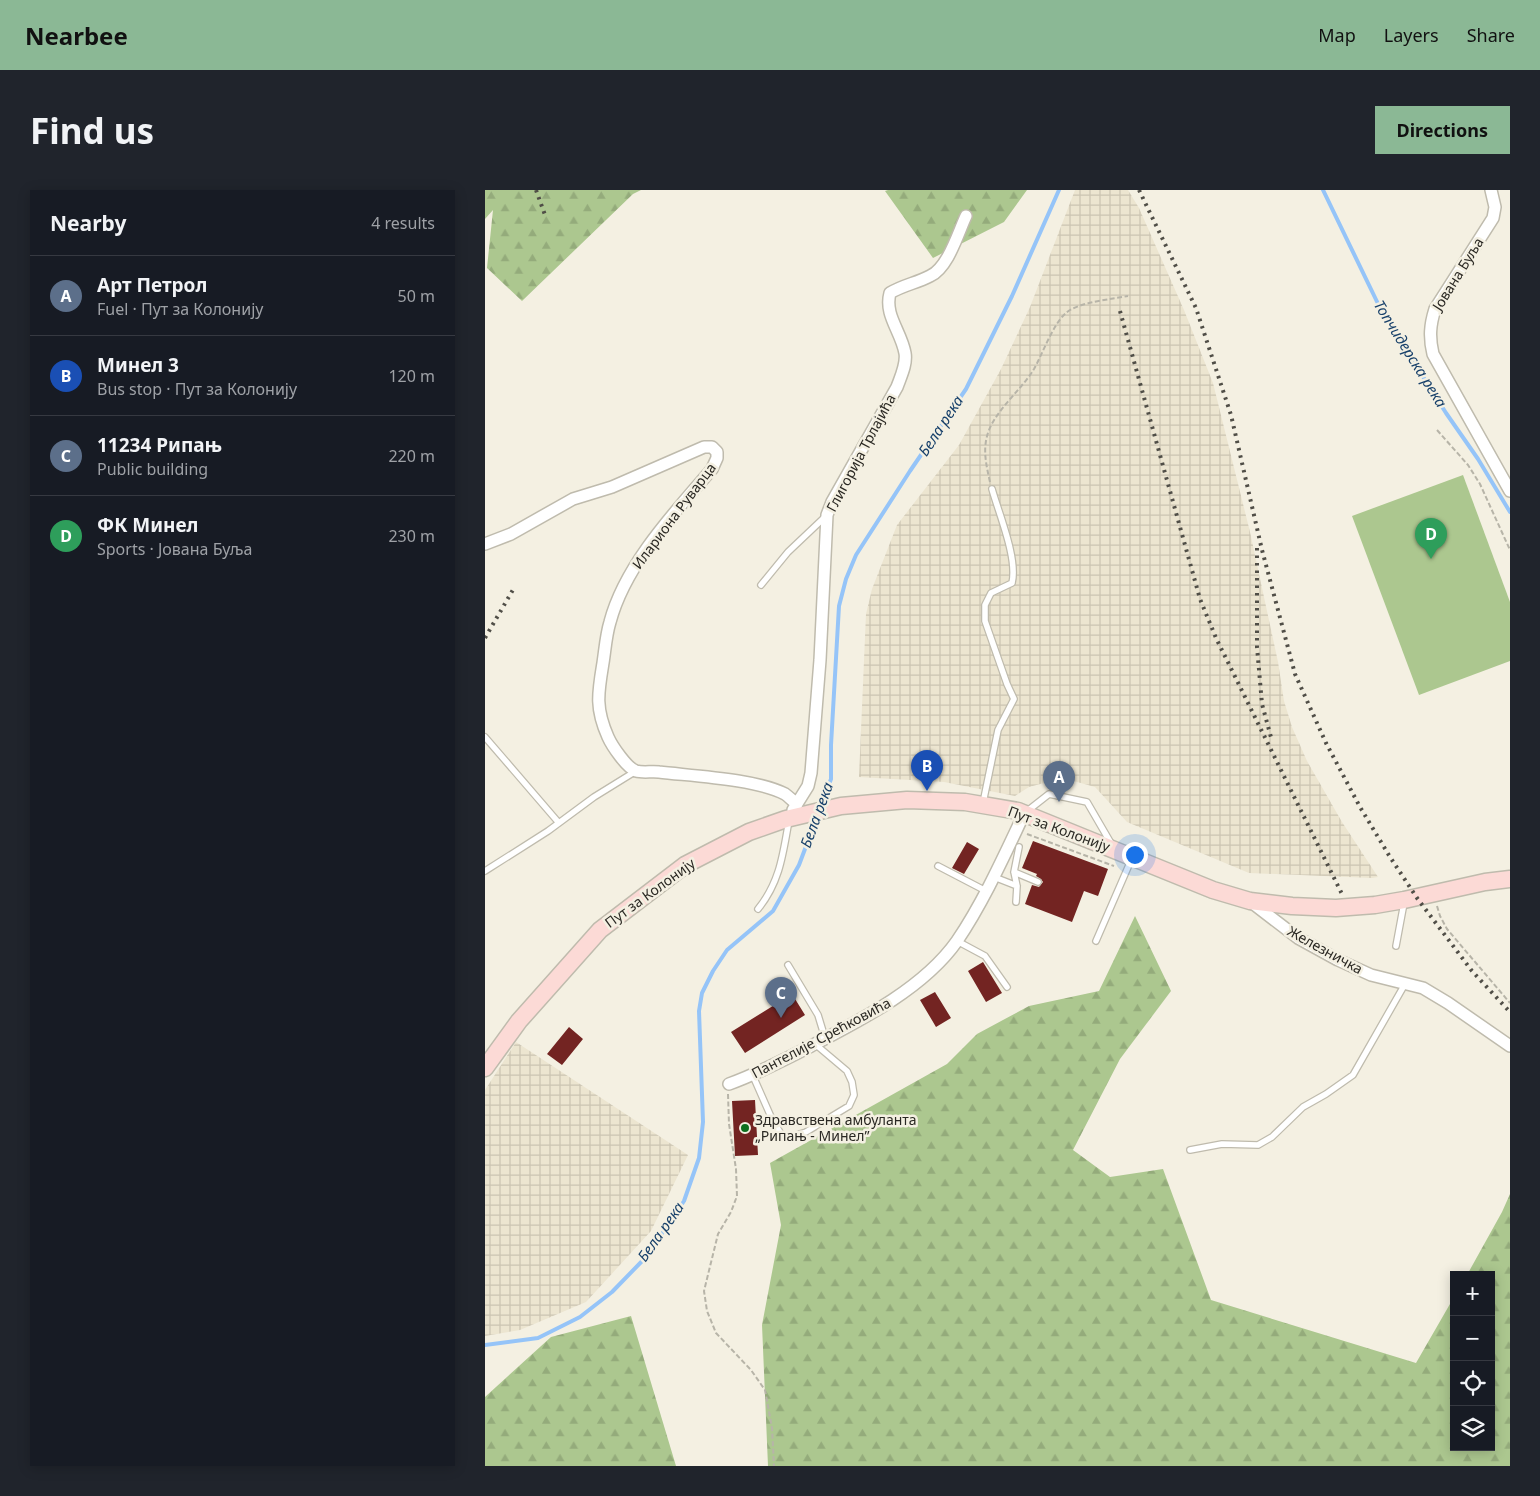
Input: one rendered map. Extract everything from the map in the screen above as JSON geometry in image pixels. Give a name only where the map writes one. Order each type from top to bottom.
[{"type":"street","name":"Јована Буља","points":[[1491,190],[1495,207],[1493,218],[1435,309],[1430,324],[1430,341],[1433,354],[1510,492]]},
{"type":"street","name":"Глигорија Трлајића","points":[[798,812],[811,773],[820,660],[827,515],[832,502],[897,387],[903,368],[905,354],[889,311],[890,292],[931,276],[939,270],[949,254],[966,216]]},
{"type":"street","name":"Илариона Руварца","points":[[485,544],[511,534],[573,498],[612,487],[704,447],[712,447],[717,452],[717,458],[711,469],[639,560],[617,600],[609,623],[598,698],[600,720],[610,742],[625,762],[636,771]]},
{"type":"street","points":[[636,771],[652,771],[740,782],[771,789],[787,795],[798,812]]},
{"type":"street","name":"Пут за Колонију","points":[[485,1068],[519,1021],[600,930],[685,865],[749,832],[798,812],[907,800],[965,802],[1024,814],[1213,890],[1250,901],[1292,906],[1336,908],[1404,900],[1485,882],[1510,879]]},
{"type":"street","name":"Пантелије Срећковића","points":[[729,1084],[753,1076],[820,1041],[893,999],[927,973],[957,941],[994,876],[1024,814]]},
{"type":"street","name":"Железничка","points":[[1250,901],[1297,938],[1371,975],[1423,988],[1510,1046]]},
{"type":"lane","points":[[983,806],[998,730],[1014,699],[985,621],[985,605],[991,593],[1012,583],[1014,573],[1012,556],[992,489]]},
{"type":"lane","points":[[761,585],[788,552],[827,515]]},
{"type":"lane","points":[[485,737],[559,822]]},
{"type":"lane","points":[[485,871],[636,771]]},
{"type":"lane","points":[[1024,814],[1049,794],[1087,802],[1114,849]]},
{"type":"lane","points":[[758,909],[768,896],[777,878],[798,812]]},
{"type":"lane","points":[[1016,902],[1017,886],[1014,872],[1019,847]]},
{"type":"lane","points":[[1095,941],[1133,857]]},
{"type":"lane","points":[[938,866],[986,891]]},
{"type":"lane","points":[[1014,872],[1038,882]]},
{"type":"lane","points":[[994,876],[1017,886]]},
{"type":"lane","points":[[1396,946],[1404,900]]},
{"type":"lane","points":[[957,941],[985,956],[1007,987]]},
{"type":"lane","points":[[753,1076],[772,1119],[781,1134],[790,1136],[806,1132],[849,1106],[854,1095],[852,1082],[847,1071],[820,1041],[818,1015],[788,965]]},
{"type":"lane","points":[[1191,1150],[1223,1144],[1258,1145],[1272,1137],[1303,1107],[1353,1075],[1405,984]]},
{"type":"path","points":[[992,489],[985,457],[985,444],[989,429],[1033,370],[1054,329],[1066,312],[1101,300],[1128,296]]},
{"type":"path","points":[[1437,430],[1468,465],[1480,484],[1510,550]]},
{"type":"path","points":[[1025,834],[1112,866]]},
{"type":"path","points":[[1434,894],[1440,916],[1447,929],[1510,1003]]},
{"type":"path","points":[[729,1084],[729,1124],[736,1169],[737,1196],[731,1212],[718,1234],[704,1291],[707,1311],[716,1334],[751,1370],[765,1390],[772,1428],[774,1466]]},
{"type":"shaded area","points":[[1075,190],[1128,190],[1139,208],[1184,310],[1213,383],[1250,532],[1278,662],[1284,701],[1292,727],[1307,761],[1342,822],[1378,877],[1249,873],[1127,822],[1095,787],[1063,778],[1029,787],[1015,796],[944,782],[859,777],[866,614],[872,589],[897,525],[959,445],[1001,369],[1030,307]]},
{"type":"shaded area","points":[[516,1042],[688,1155],[651,1231],[586,1302],[520,1330],[485,1336],[485,1090]]},
{"type":"green space","points":[[485,190],[641,190],[633,194],[522,301],[487,268],[493,210],[485,219]]},
{"type":"green space","points":[[1027,190],[1004,222],[933,258],[885,191]]},
{"type":"green space","points":[[1463,475],[1510,602],[1510,661],[1419,695],[1352,516]]},
{"type":"green space","points":[[1135,916],[1171,991],[1120,1059],[1073,1150],[1110,1177],[1163,1169],[1211,1300],[1416,1363],[1450,1304],[1450,1451],[1495,1451],[1495,1271],[1469,1271],[1510,1194],[1510,1466],[768,1466],[762,1325],[781,1225],[770,1163],[947,1064],[977,1034],[1029,1006],[1099,991]]},
{"type":"green space","points":[[631,1316],[676,1466],[485,1466],[485,1397],[551,1337]]},
{"type":"building","points":[[1033,841],[1108,869],[1098,896],[1084,891],[1072,922],[1025,904],[1032,885],[1039,887],[1043,882],[1036,876],[1037,874],[1022,868]]},
{"type":"building","points":[[967,842],[979,849],[964,874],[952,868]]},
{"type":"building","points":[[983,962],[1002,993],[986,1002],[968,971]]},
{"type":"building","points":[[935,992],[951,1018],[936,1027],[920,1000]]},
{"type":"building","points":[[792,994],[805,1015],[745,1053],[731,1032]]},
{"type":"building","points":[[569,1027],[583,1039],[562,1065],[547,1054]]},
{"type":"building","name":"Здравствена амбуланта „Рипањ - Минел”","points":[[755,1100],[758,1155],[735,1156],[732,1101]]},
{"type":"waterway","name":"Бела река","points":[[821,806],[831,779],[831,745],[839,606],[846,579],[856,555],[966,389],[1012,296],[1059,190]]},
{"type":"waterway","name":"Топчидерска река","points":[[1323,190],[1382,312],[1446,413],[1478,459],[1510,512]]},
{"type":"waterway","name":"Бела река","points":[[485,1345],[538,1338],[580,1317],[612,1292],[647,1256],[684,1201],[699,1158],[703,1122],[699,1011],[702,993],[713,971],[727,950],[773,911],[799,865],[817,817]]},
{"type":"railway","points":[[536,190],[545,215]]},
{"type":"railway","points":[[1139,190],[1196,308],[1231,415],[1262,550],[1295,674],[1326,743],[1360,807],[1417,898],[1472,971],[1510,1012]]},
{"type":"railway","points":[[1120,311],[1200,599],[1216,638],[1342,894]]},
{"type":"railway","points":[[1257,548],[1257,647],[1262,704],[1272,741]]},
{"type":"railway","points":[[485,638],[514,588]]},
{"type":"place","name":"ФК Минел","points":[[1431,559]]},
{"type":"place","name":"Минел 3","points":[[927,791]]},
{"type":"place","name":"Арт Петрол","points":[[1059,802]]},
{"type":"place","name":"11234 Рипањ","points":[[781,1018]]},
{"type":"place","name":"Здравствена амбуланта „Рипањ - Минел”","points":[[745,1128]]}]
